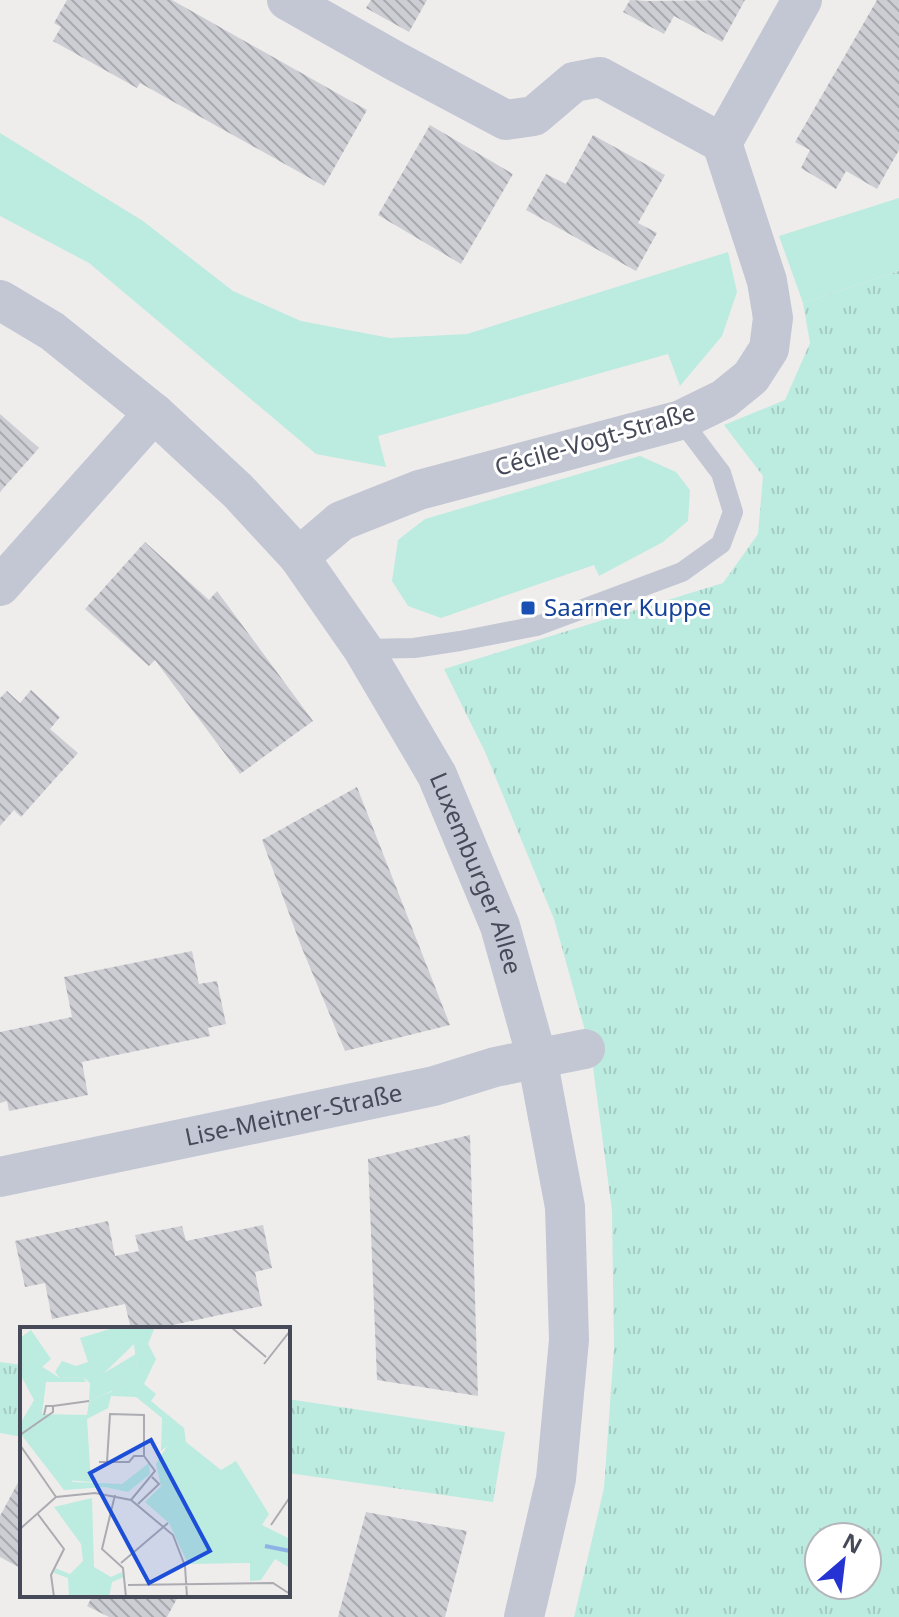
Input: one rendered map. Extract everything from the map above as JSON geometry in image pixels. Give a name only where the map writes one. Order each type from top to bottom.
[{"type":"street","points":[[287,0],[506,120],[534,116],[574,82],[600,77],[722,143],[802,0]]},
{"type":"street","name":"Cécile-Vogt-Straße","points":[[299,557],[341,521],[419,490],[681,420],[724,399],[751,377],[769,349],[773,318],[767,281],[722,143]]},
{"type":"street","name":"Luxemburger Allee","points":[[0,300],[52,331],[154,413],[238,491],[299,557],[363,649],[437,775],[500,926],[537,1058],[565,1207],[569,1340],[556,1479],[524,1617]]},
{"type":"street","points":[[0,586],[154,413]]},
{"type":"street","name":"Lise-Meitner-Straße","points":[[0,1177],[434,1086],[495,1067],[585,1049]]},
{"type":"lane","points":[[363,649],[429,646],[537,626],[682,572],[721,544],[733,512],[721,473],[681,420]]},
{"type":"green space","points":[[0,133],[143,221],[233,291],[301,321],[390,338],[467,334],[728,252],[737,292],[722,336],[680,386],[668,354],[378,436],[386,467],[316,454],[89,263],[0,216]]},
{"type":"green space","points":[[899,198],[899,271],[803,303],[779,236]]},
{"type":"green space","points":[[899,271],[899,1617],[574,1617],[604,1488],[614,1348],[612,1211],[591,1052],[554,919],[486,754],[444,669],[723,583],[758,534],[763,476],[724,425],[785,400],[810,343],[803,303]]},
{"type":"green space","points":[[640,456],[676,472],[690,490],[688,521],[663,542],[599,576],[594,565],[441,618],[408,606],[392,581],[398,540],[425,519]]},
{"type":"green space","points":[[0,1362],[20,1365],[20,1437],[0,1433]]},
{"type":"green space","points":[[290,1399],[505,1432],[493,1502],[290,1473]]},
{"type":"building","points":[[67,0],[172,0],[367,110],[324,186],[140,83],[137,88],[53,41],[61,27],[54,23]]},
{"type":"building","points":[[371,0],[427,0],[409,32],[366,8]]},
{"type":"building","points":[[630,0],[745,0],[722,42],[674,16],[664,34],[623,12]]},
{"type":"building","points":[[877,0],[899,0],[899,150],[877,189],[846,171],[836,189],[801,168],[810,150],[795,142]]},
{"type":"building","points":[[430,125],[513,174],[461,264],[378,215]]},
{"type":"building","points":[[593,135],[665,175],[638,223],[657,233],[636,271],[526,210],[546,174],[566,184]]},
{"type":"building","points":[[0,414],[39,448],[0,492]]},
{"type":"building","points":[[145,542],[209,600],[217,591],[313,721],[240,774],[155,660],[149,666],[85,609]]},
{"type":"building","points":[[31,690],[60,717],[50,729],[78,753],[21,817],[14,810],[0,826],[0,698],[7,691],[20,703]]},
{"type":"building","points":[[357,787],[450,1025],[345,1051],[301,946],[262,840]]},
{"type":"building","points":[[192,951],[199,984],[217,981],[226,1024],[208,1028],[210,1036],[82,1062],[88,1095],[9,1111],[7,1101],[0,1103],[0,1032],[72,1017],[64,977]]},
{"type":"building","points":[[470,1135],[478,1396],[377,1380],[368,1159]]},
{"type":"building","points":[[108,1221],[115,1256],[139,1251],[135,1235],[182,1226],[186,1241],[263,1225],[272,1268],[255,1272],[262,1306],[163,1327],[131,1327],[125,1304],[52,1319],[45,1283],[25,1287],[15,1241]]},
{"type":"building","points":[[20,1479],[20,1568],[0,1557],[0,1516]]},
{"type":"building","points":[[366,1512],[467,1531],[445,1617],[338,1617]]},
{"type":"building","points":[[92,1597],[178,1597],[167,1617],[109,1617],[87,1606]]},
{"type":"place","name":"Saarner Kuppe","points":[[528,608]]}]
